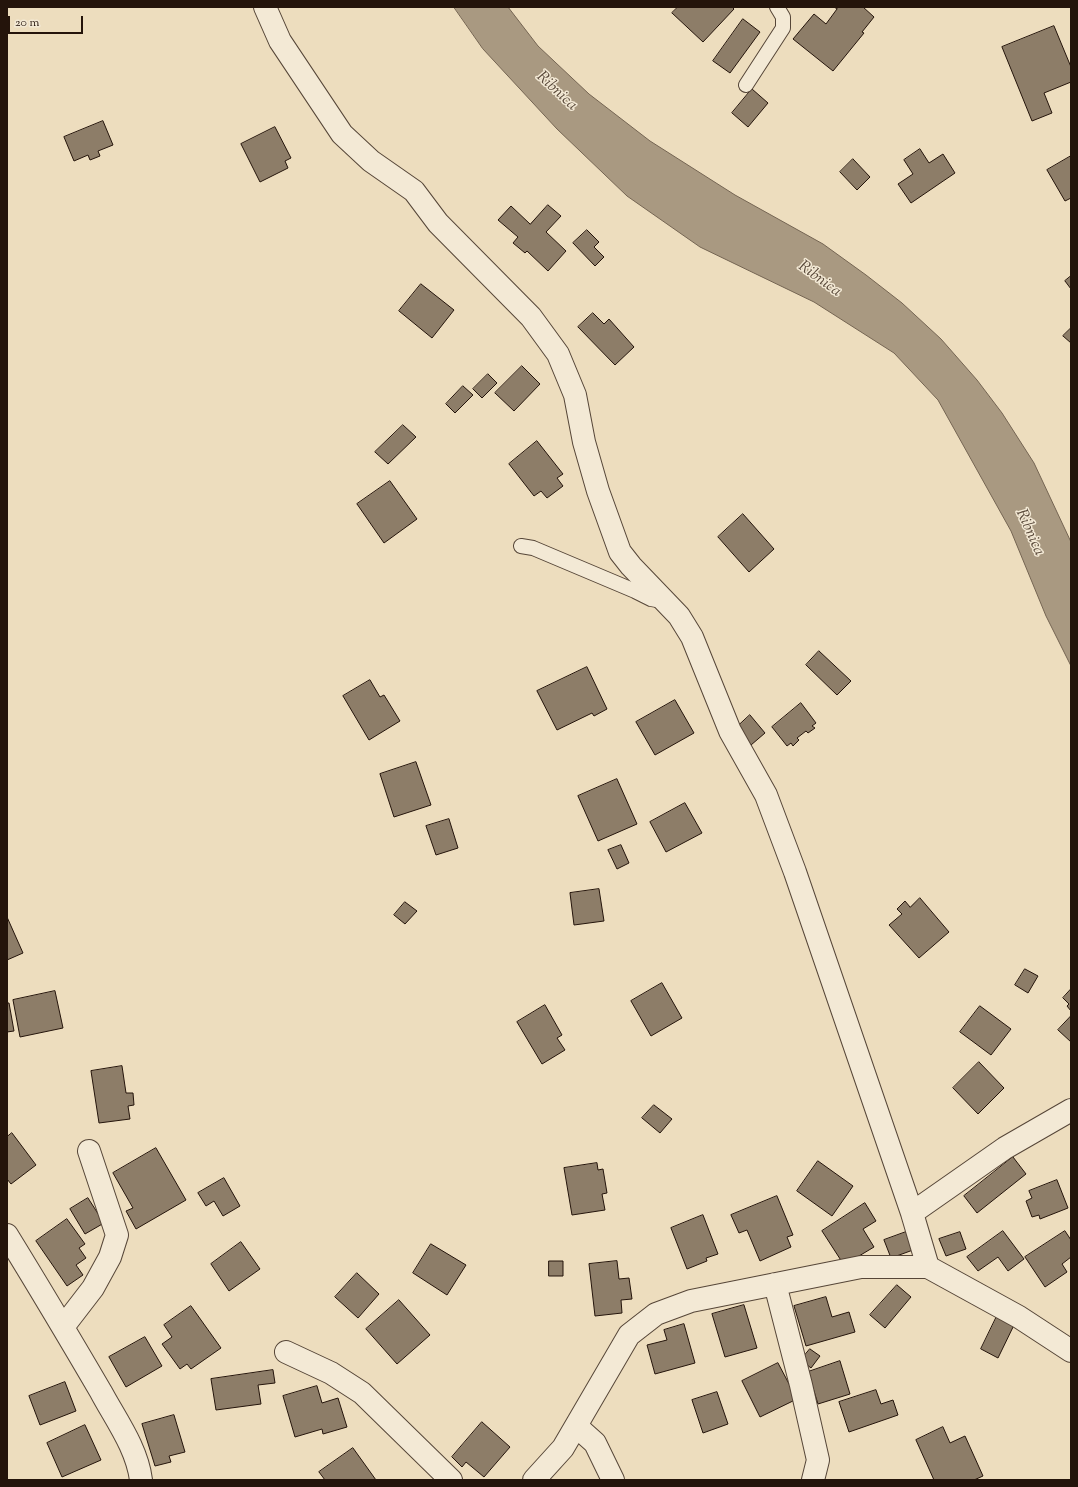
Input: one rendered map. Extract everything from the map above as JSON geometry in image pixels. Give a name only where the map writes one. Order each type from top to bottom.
[{"type":"street","points":[[265,7],[280,41],[342,134],[370,161],[414,191],[438,223],[531,317],[558,354],[575,395],[586,449],[598,492],[620,552],[631,566],[679,616],[692,637],[730,731],[766,795],[797,880],[912,1213],[928,1266]]},
{"type":"street","points":[[912,1213],[1005,1148],[1071,1110]]},
{"type":"street","points":[[63,1327],[94,1288],[110,1257],[117,1235],[89,1151]]},
{"type":"street","points":[[7,1235],[63,1327],[132,1448],[140,1470],[141,1480]]},
{"type":"street","points":[[534,1480],[563,1448],[629,1335],[656,1314],[691,1301],[861,1267],[928,1266],[1019,1317],[1071,1351]]},
{"type":"street","points":[[775,1284],[801,1385],[818,1460],[813,1480]]},
{"type":"street","points":[[286,1352],[331,1373],[362,1393],[451,1480]]},
{"type":"street","points":[[576,1426],[595,1443],[613,1480]]},
{"type":"lane","points":[[746,85],[783,28],[783,17],[777,7]]},
{"type":"lane","points":[[521,546],[533,548],[651,599],[665,600]]},
{"type":"water","name":"Ribnica","points":[[454,7],[508,7],[538,46],[589,94],[650,141],[735,195],[823,244],[902,303],[941,339],[977,380],[1002,413],[1034,463],[1071,542],[1071,666],[1046,616],[1011,531],[938,400],[894,353],[814,302],[700,247],[627,196],[557,129],[483,49]]},
{"type":"building","points":[[678,7],[732,7],[734,9],[703,42],[672,13]]},
{"type":"building","points":[[834,7],[863,7],[874,17],[862,32],[864,33],[833,71],[793,39],[814,14],[826,24],[837,9]]},
{"type":"building","points":[[743,19],[760,32],[730,73],[713,61]]},
{"type":"building","points":[[1054,26],[1071,67],[1071,82],[1044,93],[1052,113],[1032,121],[1002,47]]},
{"type":"building","points":[[752,89],[768,103],[748,127],[732,113]]},
{"type":"building","points":[[103,121],[113,145],[98,151],[100,156],[90,160],[88,155],[74,161],[64,137]]},
{"type":"building","points":[[275,127],[291,158],[285,161],[288,168],[260,182],[241,144]]},
{"type":"building","points":[[920,149],[929,163],[943,154],[955,173],[911,203],[898,184],[913,174],[904,160]]},
{"type":"building","points":[[1071,156],[1071,198],[1065,201],[1047,170]]},
{"type":"building","points":[[853,159],[870,177],[857,190],[840,172]]},
{"type":"building","points":[[548,205],[561,216],[546,232],[566,251],[548,271],[527,251],[525,253],[513,243],[518,237],[498,220],[511,206],[530,224]]},
{"type":"building","points":[[587,230],[599,242],[594,247],[604,257],[595,266],[573,243]]},
{"type":"building","points":[[1071,276],[1071,289],[1065,281]]},
{"type":"building","points":[[421,284],[454,310],[432,338],[399,311]]},
{"type":"building","points":[[593,313],[604,324],[609,319],[634,347],[615,365],[578,327]]},
{"type":"building","points":[[1071,328],[1071,343],[1063,336]]},
{"type":"building","points":[[522,366],[540,384],[514,411],[495,393]]},
{"type":"building","points":[[488,374],[497,383],[482,398],[473,389]]},
{"type":"building","points":[[463,386],[473,395],[455,413],[446,404]]},
{"type":"building","points":[[403,425],[416,437],[388,464],[375,452]]},
{"type":"building","points":[[537,441],[563,474],[557,478],[563,486],[547,498],[541,491],[534,496],[509,464]]},
{"type":"building","points":[[390,481],[417,519],[384,543],[357,504]]},
{"type":"building","points":[[743,514],[774,549],[749,572],[718,537]]},
{"type":"building","points":[[819,651],[851,681],[837,695],[806,665]]},
{"type":"building","points":[[587,667],[607,709],[594,716],[592,713],[557,730],[537,691]]},
{"type":"building","points":[[370,680],[380,697],[384,695],[400,721],[369,740],[343,696]]},
{"type":"building","points":[[675,700],[694,733],[655,755],[636,722]]},
{"type":"building","points":[[801,703],[816,723],[812,726],[815,728],[808,733],[806,731],[797,738],[799,740],[793,746],[791,743],[787,746],[772,727]]},
{"type":"building","points":[[750,715],[765,733],[751,745],[736,728]]},
{"type":"building","points":[[416,762],[431,805],[394,817],[380,774]]},
{"type":"building","points":[[617,779],[637,824],[598,841],[578,796]]},
{"type":"building","points":[[685,803],[702,833],[666,852],[650,822]]},
{"type":"building","points":[[449,819],[458,848],[436,855],[426,826]]},
{"type":"building","points":[[621,845],[629,863],[617,869],[608,850]]},
{"type":"building","points":[[599,889],[604,921],[574,925],[570,893]]},
{"type":"building","points":[[920,898],[949,932],[919,958],[889,925],[902,914],[897,909],[905,901],[910,907]]},
{"type":"building","points":[[405,902],[417,911],[405,924],[394,915]]},
{"type":"building","points":[[7,917],[23,953],[7,960]]},
{"type":"building","points":[[1025,969],[1038,976],[1028,993],[1015,985]]},
{"type":"building","points":[[662,983],[682,1018],[651,1036],[631,1001]]},
{"type":"building","points":[[1071,989],[1071,1011],[1067,1006],[1069,1004],[1063,998]]},
{"type":"building","points":[[55,991],[63,1028],[20,1037],[13,1000]]},
{"type":"building","points":[[7,1003],[9,1003],[14,1031],[7,1032]]},
{"type":"building","points":[[545,1005],[562,1035],[557,1038],[565,1050],[542,1064],[517,1022]]},
{"type":"building","points":[[980,1006],[1011,1029],[991,1055],[960,1032]]},
{"type":"building","points":[[1071,1016],[1071,1042],[1058,1030]]},
{"type":"building","points":[[979,1062],[1004,1088],[978,1114],[953,1088]]},
{"type":"building","points":[[122,1066],[126,1093],[133,1093],[134,1105],[128,1106],[130,1119],[99,1123],[91,1071]]},
{"type":"building","points":[[654,1105],[672,1119],[660,1133],[642,1118]]},
{"type":"building","points":[[12,1133],[36,1165],[11,1184],[7,1179],[7,1137]]},
{"type":"building","points":[[156,1148],[186,1200],[136,1229],[126,1211],[133,1208],[113,1173]]},
{"type":"building","points":[[1013,1157],[1026,1174],[977,1213],[964,1196]]},
{"type":"building","points":[[818,1161],[853,1186],[832,1216],[797,1191]]},
{"type":"building","points":[[597,1163],[598,1170],[603,1169],[607,1193],[602,1194],[605,1210],[572,1215],[564,1168]]},
{"type":"building","points":[[224,1178],[240,1206],[223,1216],[214,1201],[206,1206],[198,1193]]},
{"type":"building","points":[[1057,1180],[1068,1208],[1040,1219],[1039,1215],[1032,1217],[1026,1201],[1032,1198],[1029,1191]]},
{"type":"building","points":[[777,1196],[793,1235],[787,1237],[791,1247],[760,1261],[747,1230],[739,1233],[731,1215]]},
{"type":"building","points":[[88,1198],[104,1223],[85,1234],[70,1209]]},
{"type":"building","points":[[865,1203],[876,1221],[863,1229],[874,1247],[844,1265],[822,1231]]},
{"type":"building","points":[[703,1215],[718,1254],[706,1258],[707,1261],[687,1269],[671,1228]]},
{"type":"building","points":[[67,1219],[85,1244],[79,1248],[86,1258],[76,1265],[83,1275],[67,1286],[36,1241]]},
{"type":"building","points":[[1003,1231],[1024,1259],[1008,1271],[998,1257],[978,1271],[967,1257]]},
{"type":"building","points":[[1065,1231],[1071,1240],[1071,1257],[1062,1264],[1067,1272],[1045,1287],[1025,1257]]},
{"type":"building","points":[[906,1232],[913,1250],[891,1258],[884,1240]]},
{"type":"building","points":[[960,1232],[966,1249],[946,1256],[939,1239]]},
{"type":"building","points":[[241,1242],[260,1269],[229,1291],[211,1264]]},
{"type":"building","points":[[431,1244],[466,1265],[447,1295],[413,1273]]},
{"type":"building","points":[[549,1261],[563,1261],[563,1276],[549,1276]]},
{"type":"building","points":[[617,1261],[619,1279],[629,1278],[632,1299],[621,1300],[622,1313],[595,1316],[589,1264]]},
{"type":"building","points":[[357,1273],[379,1294],[358,1318],[335,1297]]},
{"type":"building","points":[[897,1285],[911,1297],[885,1328],[870,1315]]},
{"type":"building","points":[[826,1297],[832,1317],[849,1312],[855,1332],[806,1346],[794,1306]]},
{"type":"building","points":[[399,1300],[430,1335],[397,1364],[366,1329]]},
{"type":"building","points":[[744,1305],[757,1348],[725,1357],[712,1314]]},
{"type":"building","points":[[191,1306],[221,1348],[191,1369],[187,1364],[180,1369],[162,1344],[172,1337],[164,1325]]},
{"type":"building","points":[[998,1314],[1015,1323],[998,1358],[981,1349]]},
{"type":"building","points":[[684,1324],[695,1363],[655,1374],[647,1345],[667,1340],[664,1330]]},
{"type":"building","points":[[145,1337],[162,1366],[126,1387],[109,1357]]},
{"type":"building","points":[[810,1349],[820,1356],[811,1368],[801,1360]]},
{"type":"building","points":[[840,1361],[850,1394],[818,1404],[808,1372]]},
{"type":"building","points":[[778,1363],[797,1399],[760,1417],[742,1381]]},
{"type":"building","points":[[273,1370],[275,1383],[258,1385],[261,1404],[216,1410],[211,1379]]},
{"type":"building","points":[[65,1382],[76,1411],[40,1425],[29,1396]]},
{"type":"building","points":[[317,1386],[322,1403],[338,1398],[347,1427],[323,1434],[322,1429],[295,1437],[283,1396]]},
{"type":"building","points":[[876,1390],[881,1404],[893,1400],[898,1415],[849,1432],[839,1402]]},
{"type":"building","points":[[717,1392],[728,1424],[703,1433],[692,1400]]},
{"type":"building","points":[[174,1415],[185,1452],[169,1456],[171,1462],[155,1466],[142,1424]]},
{"type":"building","points":[[482,1422],[510,1447],[484,1477],[466,1462],[462,1467],[452,1457]]},
{"type":"building","points":[[85,1425],[101,1460],[62,1477],[47,1443]]},
{"type":"building","points":[[943,1427],[950,1443],[965,1436],[983,1476],[974,1480],[934,1480],[916,1440]]},
{"type":"building","points":[[353,1448],[376,1480],[325,1480],[319,1472]]}]
